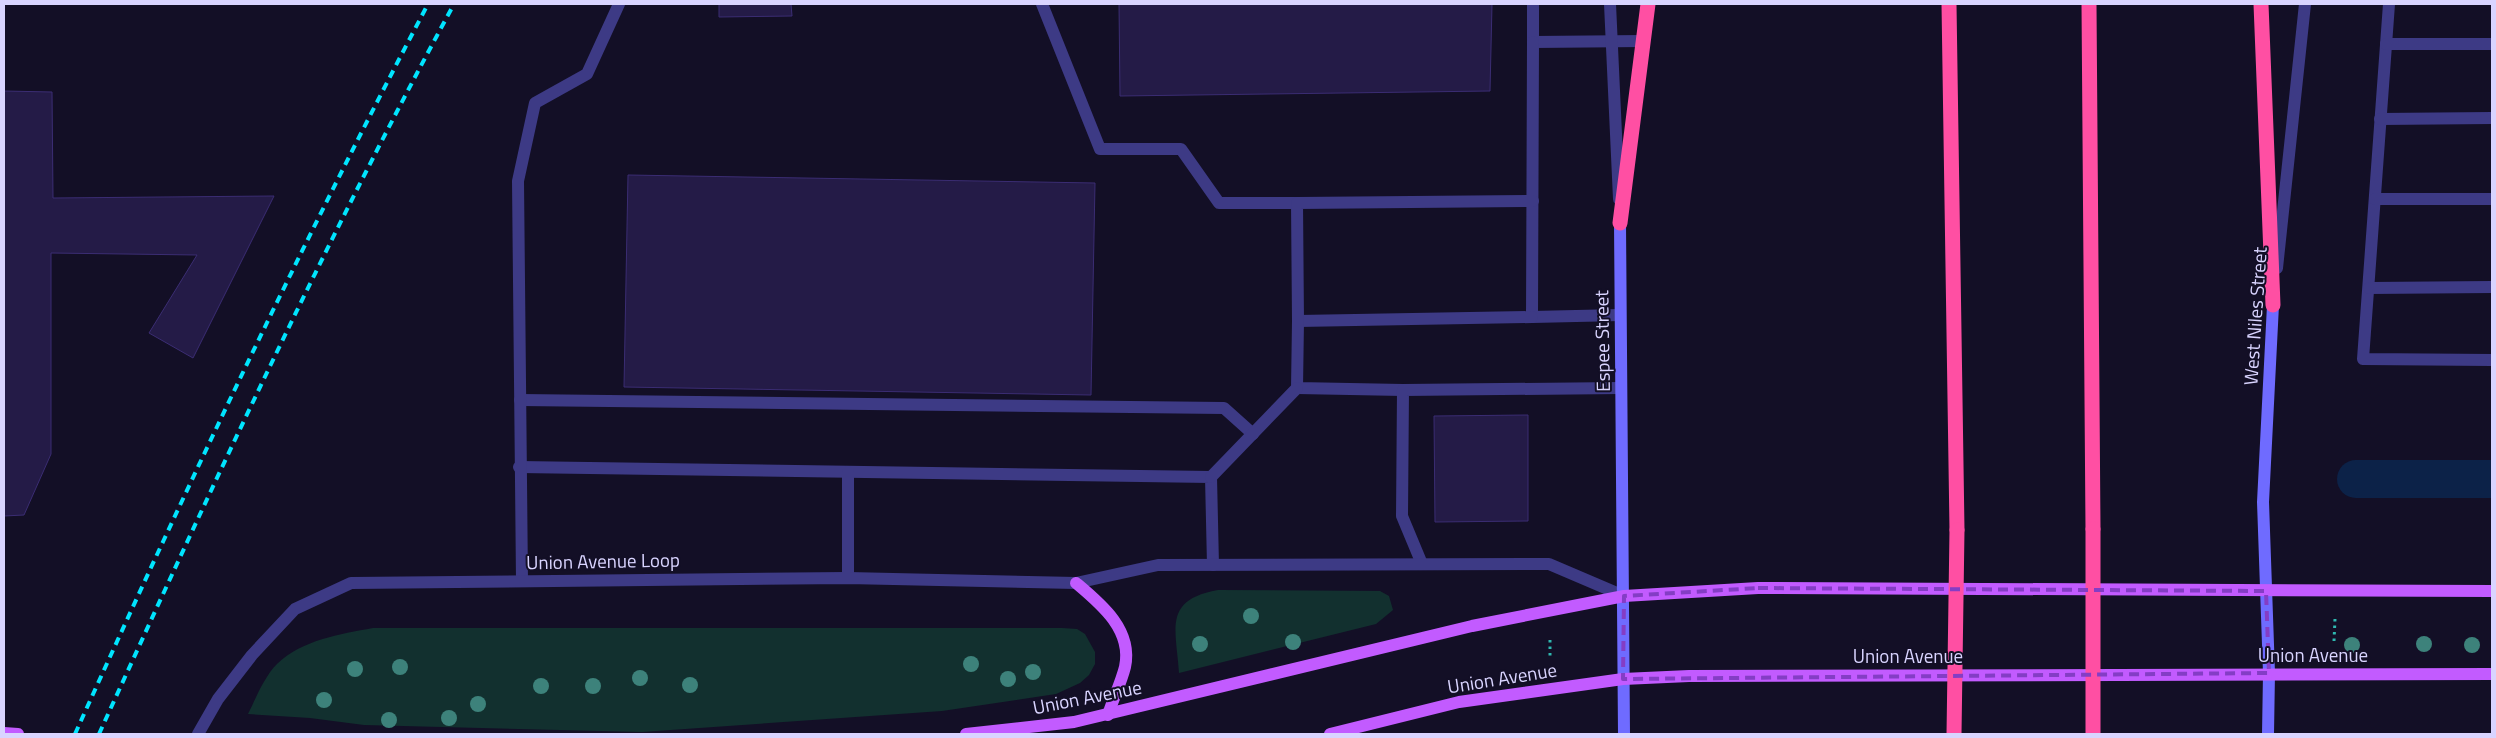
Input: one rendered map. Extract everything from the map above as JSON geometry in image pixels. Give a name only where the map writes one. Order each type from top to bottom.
[{"type":"highway","points":[[1620,223],[1648,4]]},
{"type":"highway","points":[[1949,4],[1957,530],[1954,734]]},
{"type":"highway","points":[[2088,4],[2094,529],[2093,734]]},
{"type":"highway","points":[[2262,4],[2273,305]]},
{"type":"main road","name":"Espee Street","points":[[1620,223],[1624,734]]},
{"type":"main road","name":"West Niles Street","points":[[2268,734],[2269,673],[2263,502],[2273,305]]},
{"type":"main road","points":[[1076,583],[1104,607],[1123,635],[1125,666],[1108,714]]},
{"type":"main road","name":"Union Avenue","points":[[966,734],[1074,722],[1472,626],[1624,596],[1758,588],[2492,591]]},
{"type":"main road","name":"Union Avenue","points":[[1330,734],[1347,732],[1459,702],[1623,679],[1689,676],[2269,673],[2492,674]]},
{"type":"main road","points":[[4,733],[18,734]]},
{"type":"street","points":[[522,581],[519,467],[518,181],[535,104],[587,74],[619,4]]},
{"type":"street","points":[[1042,4],[1100,149],[1181,149],[1220,203],[1533,202]]},
{"type":"street","points":[[1532,317],[1533,4]]},
{"type":"street","name":"Espee Street","points":[[1610,4],[1620,223]]},
{"type":"street","name":"West Niles Street","points":[[2273,305],[2305,4]]},
{"type":"street","points":[[2389,4],[2363,359],[2492,360]]},
{"type":"street","points":[[1533,42],[1643,41]]},
{"type":"street","points":[[2386,44],[2492,44]]},
{"type":"street","points":[[2380,119],[2492,118]]},
{"type":"street","points":[[2375,198],[2492,198]]},
{"type":"street","points":[[1213,565],[1211,477],[1297,388],[1297,203]]},
{"type":"street","points":[[2369,288],[2492,288]]},
{"type":"street","points":[[1298,321],[1620,315]]},
{"type":"street","points":[[1297,388],[1403,390],[1621,388]]},
{"type":"street","points":[[1403,390],[1402,516],[1422,564]]},
{"type":"street","points":[[520,400],[1224,408],[1253,434]]},
{"type":"street","points":[[519,467],[1211,477]]},
{"type":"street","points":[[848,472],[848,578]]},
{"type":"street","name":"Union Avenue","points":[[1076,583],[1158,565],[1549,564],[1624,596]]},
{"type":"street","name":"Union Avenue Loop","points":[[198,734],[218,699],[252,655],[295,609],[351,583],[848,578],[1076,583]]},
{"type":"path","points":[[2334,619],[2334,641]]},
{"type":"path","points":[[1550,640],[1550,660]]},
{"type":"highlighted area","points":[[1758,588],[2266,591],[2269,673],[1623,679],[1624,596]]},
{"type":"green space","points":[[1218,590],[1380,591],[1389,596],[1393,610],[1376,624],[1179,673],[1176,630],[1177,618],[1181,609],[1188,601],[1200,595]]},
{"type":"green space","points":[[373,628],[1062,628],[1077,629],[1085,634],[1095,652],[1095,664],[1089,675],[1080,683],[1056,694],[942,711],[642,732],[364,725],[310,718],[248,714],[268,675],[287,656],[322,639]]},
{"type":"building","points":[[719,4],[791,4],[792,16],[719,17]]},
{"type":"building","points":[[1119,4],[1492,4],[1490,91],[1120,96]]},
{"type":"building","points":[[4,91],[52,92],[53,198],[274,196],[193,358],[149,333],[197,255],[51,253],[51,454],[24,515],[4,516]]},
{"type":"building","points":[[628,175],[1095,183],[1091,395],[624,387]]},
{"type":"building","points":[[1528,415],[1528,521],[1435,522],[1434,416]]},
{"type":"waterway","points":[[2356,479],[2492,479]]},
{"type":"railway","points":[[75,734],[159,550],[290,275],[428,4]]},
{"type":"railway","points":[[99,734],[270,366],[360,184],[454,4]]}]
